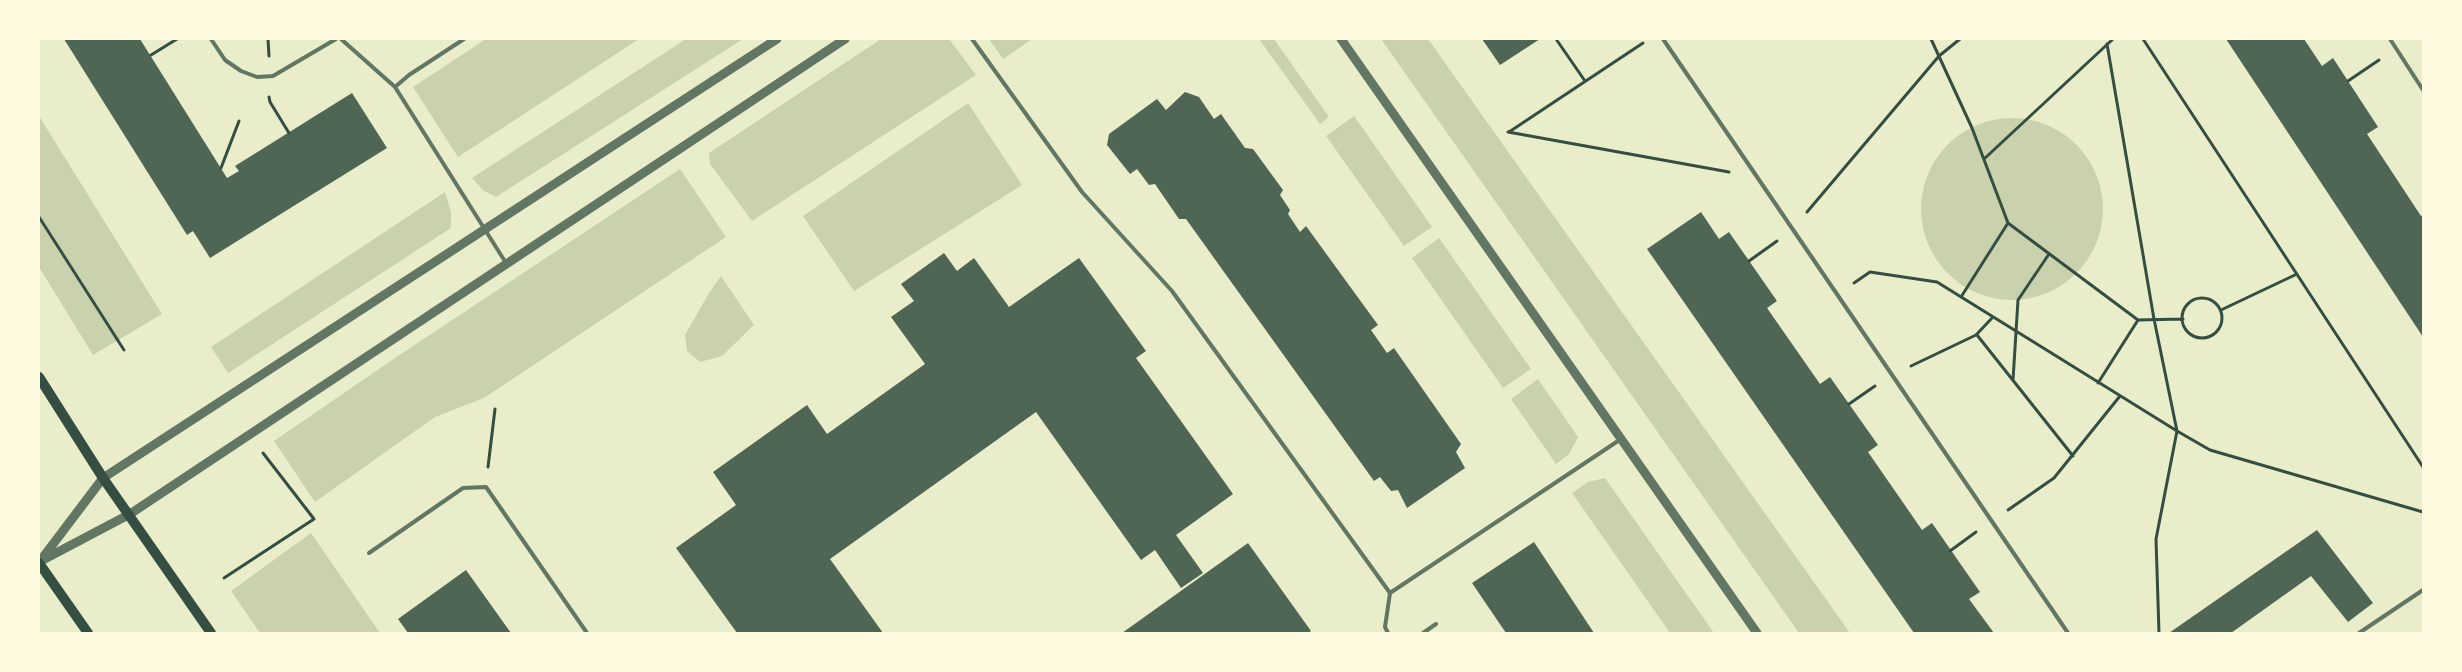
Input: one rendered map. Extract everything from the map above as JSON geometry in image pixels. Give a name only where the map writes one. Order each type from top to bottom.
[{"type":"main road","points":[[39,377],[103,478],[130,514],[211,633]]},
{"type":"main road","points":[[39,562],[88,633]]},
{"type":"street","points":[[39,562],[103,478],[777,39]]},
{"type":"street","points":[[39,562],[130,514],[845,39]]},
{"type":"street","points":[[1341,39],[1756,633]]},
{"type":"lane","points":[[211,39],[225,60],[241,71],[257,77],[273,76],[336,39]]},
{"type":"lane","points":[[340,39],[395,87],[506,263]]},
{"type":"lane","points":[[395,87],[408,75],[464,39]]},
{"type":"lane","points":[[972,39],[1082,192],[1172,291],[1390,593],[1386,627],[1388,633]]},
{"type":"lane","points":[[1663,39],[2068,633]]},
{"type":"lane","points":[[2390,39],[2423,90]]},
{"type":"lane","points":[[1390,593],[1621,439]]},
{"type":"lane","points":[[369,553],[463,488],[486,488],[587,633]]},
{"type":"lane","points":[[2359,633],[2423,590]]},
{"type":"lane","points":[[1423,633],[1436,624]]},
{"type":"path","points":[[151,55],[177,39]]},
{"type":"path","points":[[1556,39],[1585,81]]},
{"type":"path","points":[[1650,39],[1508,132],[1756,177]]},
{"type":"path","points":[[1931,39],[1984,160],[2008,224],[2138,320],[2182,319]]},
{"type":"path","points":[[1749,261],[1792,230],[1939,56],[1960,39]]},
{"type":"path","points":[[1984,160],[2114,39]]},
{"type":"path","points":[[2143,39],[2423,467]]},
{"type":"path","points":[[2107,44],[2154,320],[2177,431],[2156,539],[2159,633]]},
{"type":"path","points":[[2348,81],[2396,48]]},
{"type":"path","points":[[270,102],[290,133]]},
{"type":"path","points":[[221,168],[239,121]]},
{"type":"path","points":[[39,217],[124,350]]},
{"type":"path","points":[[1961,297],[2008,224]]},
{"type":"path","points":[[2013,381],[2018,300],[2049,254]]},
{"type":"path","points":[[1870,272],[1937,282],[2098,383],[2210,450],[2423,512]]},
{"type":"path","points":[[2221,310],[2296,274]]},
{"type":"path","points":[[2198,298],[2207,298],[2215,302],[2221,310],[2222,319],[2219,328],[2212,335],[2202,338],[2192,335],[2182,319],[2184,310],[2190,302],[2198,298]]},
{"type":"path","points":[[1849,404],[1891,375],[1976,335],[1993,317]]},
{"type":"path","points":[[2098,383],[2138,320]]},
{"type":"path","points":[[1976,335],[2073,456]]},
{"type":"path","points":[[1950,550],[2054,478],[2120,396]]},
{"type":"path","points":[[486,488],[495,408]]},
{"type":"path","points":[[224,578],[314,519],[263,453]]},
{"type":"green space","points":[[486,39],[639,39],[458,157],[413,87]]},
{"type":"green space","points":[[686,39],[743,39],[496,197],[484,191],[472,178]]},
{"type":"green space","points":[[881,39],[949,39],[976,75],[752,221],[710,164],[709,153]]},
{"type":"green space","points":[[989,39],[1032,39],[1003,59]]},
{"type":"green space","points":[[1259,39],[1274,39],[1329,117],[1320,124]]},
{"type":"green space","points":[[1381,39],[1428,39],[1850,633],[1799,633]]},
{"type":"green space","points":[[968,103],[1022,185],[854,291],[803,216]]},
{"type":"green space","points":[[39,116],[162,314],[93,355],[39,267]]},
{"type":"green space","points":[[1354,116],[1432,227],[1404,246],[1326,136]]},
{"type":"green space","points":[[2012,118],[2030,120],[2047,125],[2062,133],[2082,151],[2096,174],[2101,191],[2103,209],[2101,227],[2096,244],[2088,259],[2070,279],[2047,293],[2030,298],[2012,300],[1994,298],[1977,293],[1962,285],[1942,267],[1928,244],[1923,227],[1921,209],[1923,191],[1928,174],[1936,159],[1954,139],[1977,125],[1994,120]]},
{"type":"green space","points":[[680,169],[726,237],[484,398],[435,417],[315,502],[274,441],[395,358]]},
{"type":"green space","points":[[445,192],[451,212],[451,228],[228,373],[211,347]]},
{"type":"green space","points":[[1439,238],[1531,369],[1503,388],[1412,258]]},
{"type":"green space","points":[[721,276],[754,325],[722,356],[700,362],[687,351],[685,335]]},
{"type":"green space","points":[[1538,379],[1578,437],[1569,454],[1556,464],[1511,399]]},
{"type":"green space","points":[[1605,478],[1714,633],[1670,633],[1572,493],[1588,482]]},
{"type":"green space","points":[[311,533],[380,633],[260,633],[231,591]]},
{"type":"building","points":[[64,39],[140,39],[227,178],[239,171],[235,166],[352,93],[387,148],[210,258],[193,231],[187,235]]},
{"type":"building","points":[[1482,39],[1540,39],[1500,65]]},
{"type":"building","points":[[2226,39],[2304,39],[2322,66],[2333,58],[2378,127],[2367,134],[2421,216],[2423,215],[2423,337]]},
{"type":"building","points":[[1185,92],[1199,97],[1214,119],[1221,114],[1245,148],[1253,149],[1283,190],[1280,195],[1290,210],[1288,214],[1300,232],[1306,226],[1378,325],[1371,330],[1387,353],[1394,348],[1461,444],[1456,452],[1465,468],[1407,508],[1398,490],[1391,491],[1380,477],[1374,481],[1186,219],[1179,219],[1155,184],[1149,185],[1137,169],[1130,174],[1107,145],[1109,134],[1157,99],[1166,110]]},
{"type":"building","points":[[1701,212],[1719,239],[1729,232],[1777,301],[1767,308],[1820,384],[1830,377],[1878,445],[1868,452],[1922,530],[1932,523],[1980,592],[1969,599],[1994,633],[1914,633],[1647,249]]},
{"type":"building","points":[[944,253],[957,271],[974,258],[1009,307],[1079,258],[1146,351],[1136,358],[1233,494],[1176,535],[1203,573],[1181,588],[1155,550],[1141,560],[1036,412],[830,559],[883,633],[737,633],[676,548],[736,505],[713,472],[807,405],[827,434],[925,364],[891,317],[914,301],[901,284]]},
{"type":"building","points":[[2317,530],[2373,603],[2348,622],[2311,576],[2231,633],[2169,633]]},
{"type":"building","points":[[1534,542],[1594,633],[1506,633],[1472,583]]},
{"type":"building","points":[[1248,543],[1311,631],[1308,633],[1122,633]]},
{"type":"building","points":[[466,570],[511,633],[408,633],[398,619]]}]
